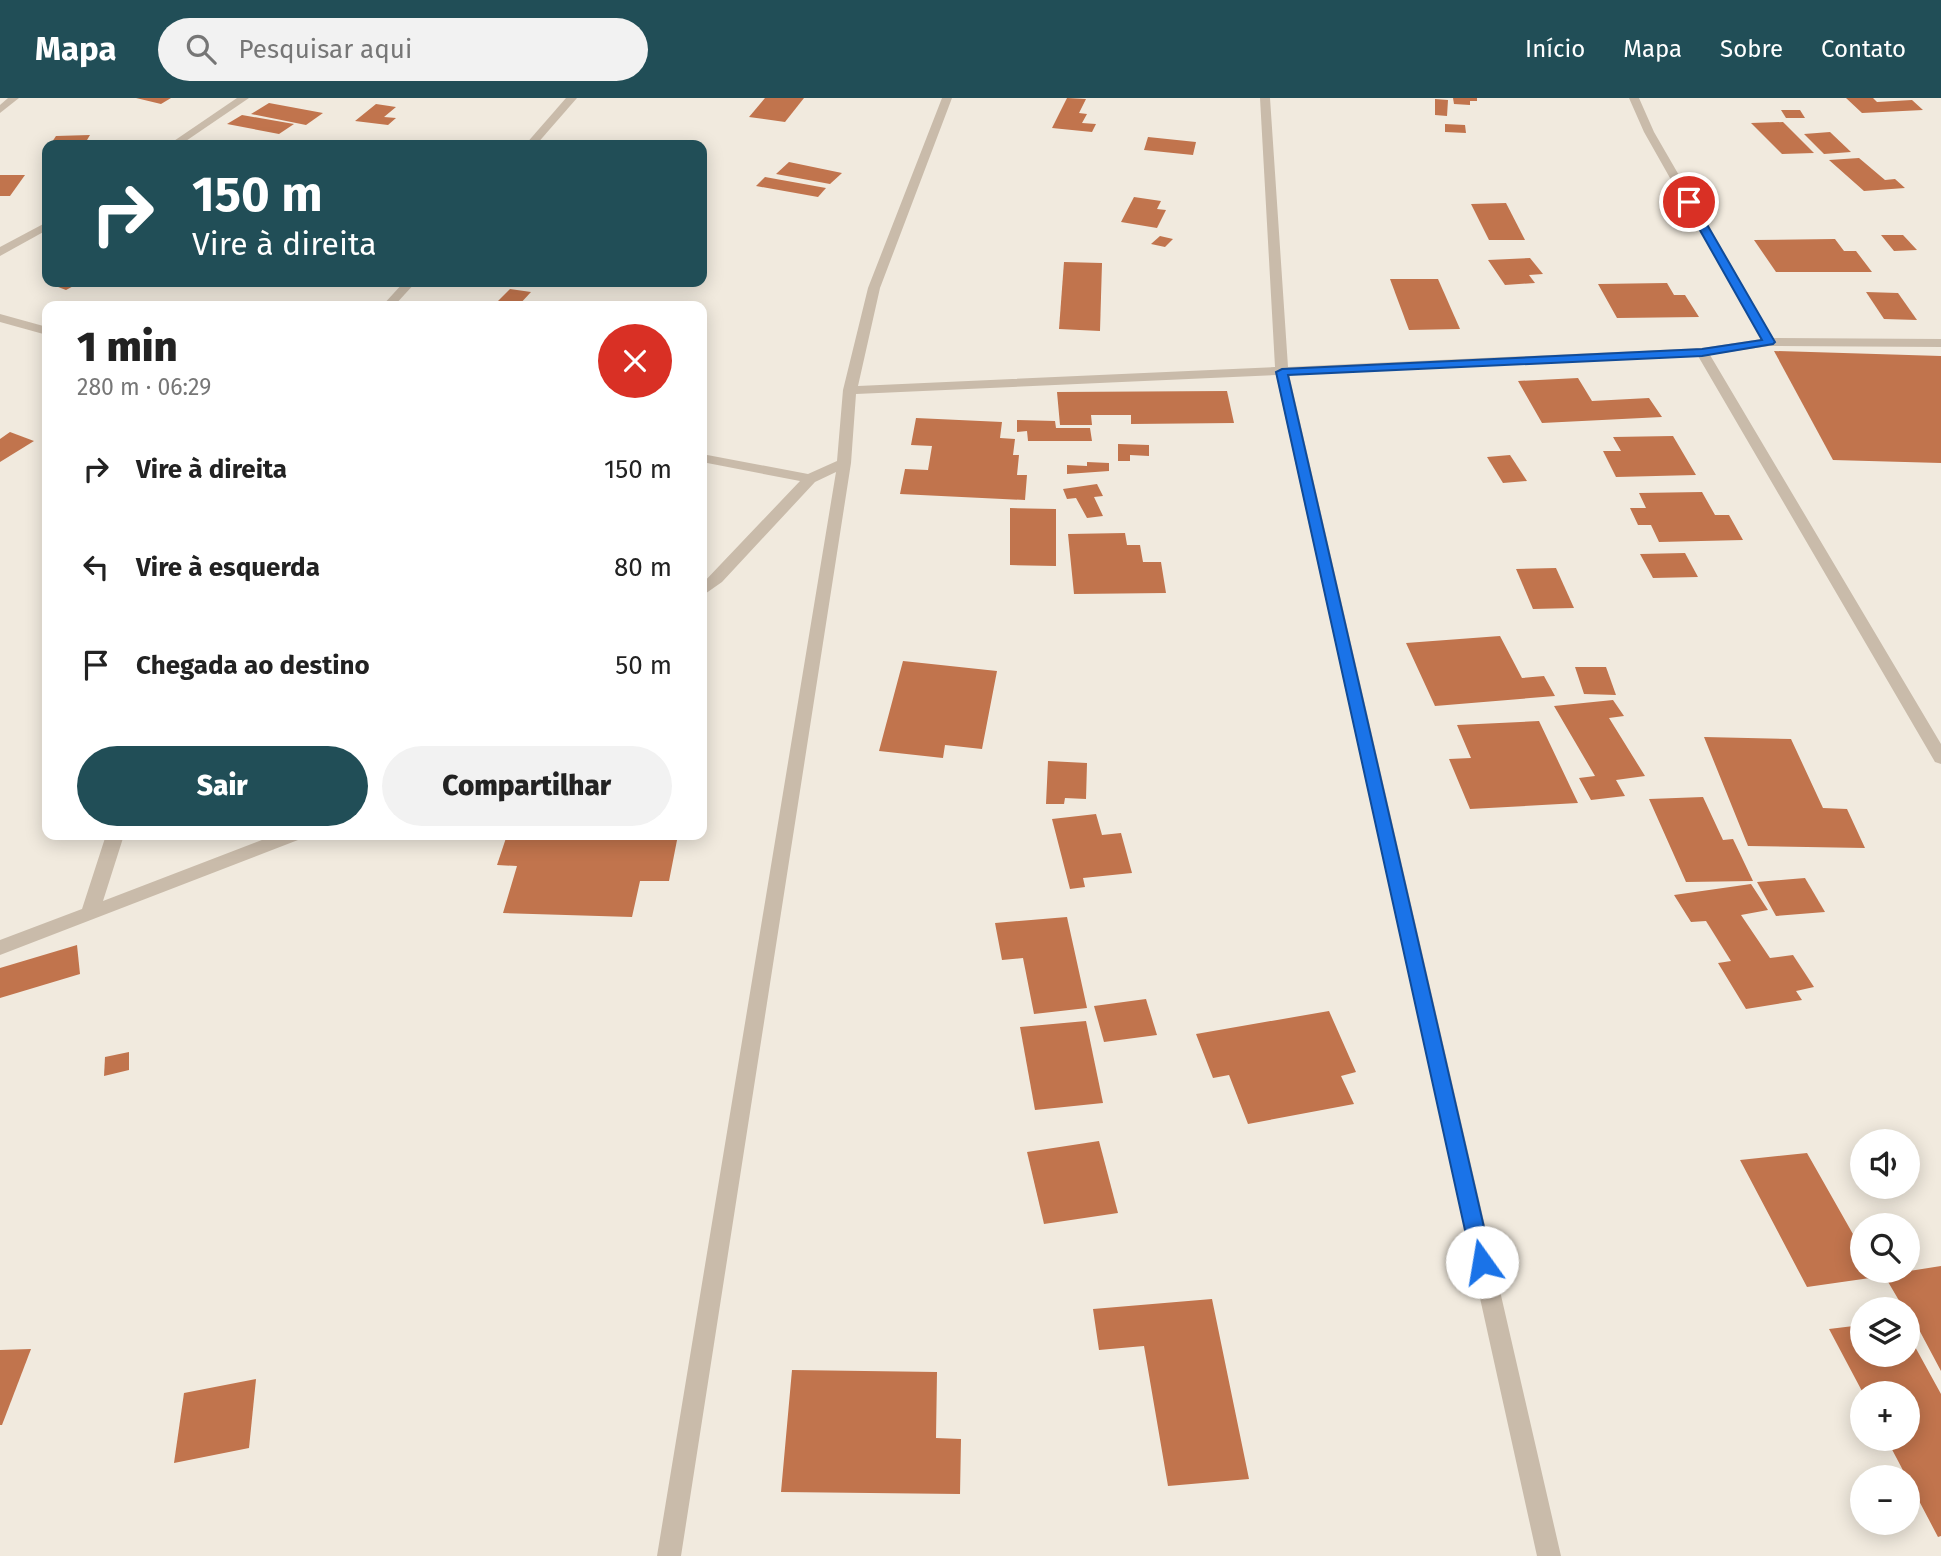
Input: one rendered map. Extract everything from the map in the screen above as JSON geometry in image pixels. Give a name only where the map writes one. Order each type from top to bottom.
[{"type":"street","points":[[0,110],[14,98]]},
{"type":"street","points":[[181,140],[244,98]]},
{"type":"street","points":[[534,140],[572,98]]},
{"type":"street","points":[[669,1556],[844,463],[850,390],[874,288],[947,98]]},
{"type":"street","points":[[1265,98],[1282,372],[1549,1556]]},
{"type":"street","points":[[1634,98],[1649,132],[1769,342]]},
{"type":"street","points":[[0,252],[42,228]]},
{"type":"street","points":[[393,301],[405,287]]},
{"type":"street","points":[[0,318],[42,330]]},
{"type":"street","points":[[850,390],[1702,352],[1769,342],[1941,344]]},
{"type":"street","points":[[1702,352],[1941,758]]},
{"type":"street","points":[[707,459],[810,479]]},
{"type":"street","points":[[707,586],[717,579],[810,479],[844,463]]},
{"type":"street","points":[[90,912],[113,840]]},
{"type":"street","points":[[0,948],[279,840]]},
{"type":"building","points":[[136,98],[171,98],[161,104]]},
{"type":"building","points":[[765,98],[804,98],[785,122],[749,117]]},
{"type":"building","points":[[1067,98],[1086,99],[1079,113],[1087,114],[1082,123],[1096,124],[1092,132],[1052,128]]},
{"type":"building","points":[[1453,98],[1477,98],[1477,101],[1470,101],[1470,105],[1454,104]]},
{"type":"building","points":[[1846,98],[1873,98],[1877,102],[1912,100],[1923,110],[1862,113]]},
{"type":"building","points":[[1435,99],[1448,100],[1447,116],[1435,115]]},
{"type":"building","points":[[269,103],[323,113],[306,125],[251,114]]},
{"type":"building","points":[[376,104],[396,107],[384,117],[396,118],[388,125],[355,121]]},
{"type":"building","points":[[1781,110],[1800,110],[1805,118],[1786,118]]},
{"type":"building","points":[[242,115],[294,124],[279,134],[227,124]]},
{"type":"building","points":[[1783,122],[1814,153],[1782,154],[1751,123]]},
{"type":"building","points":[[1445,124],[1465,125],[1466,133],[1445,132]]},
{"type":"building","points":[[1830,132],[1851,152],[1824,154],[1804,134]]},
{"type":"building","points":[[90,135],[87,140],[53,140],[56,136]]},
{"type":"building","points":[[1148,137],[1196,142],[1193,155],[1144,150]]},
{"type":"building","points":[[1859,158],[1885,180],[1895,179],[1905,188],[1864,191],[1829,160]]},
{"type":"building","points":[[789,162],[842,173],[830,184],[776,174]]},
{"type":"building","points":[[0,175],[25,175],[10,196],[0,196]]},
{"type":"building","points":[[765,177],[826,188],[818,197],[756,186]]},
{"type":"building","points":[[1134,197],[1161,201],[1157,209],[1166,210],[1157,228],[1121,222]]},
{"type":"building","points":[[1506,203],[1525,240],[1489,240],[1471,204]]},
{"type":"building","points":[[1881,235],[1903,235],[1917,250],[1894,251]]},
{"type":"building","points":[[1160,236],[1173,239],[1165,247],[1151,244]]},
{"type":"building","points":[[1835,239],[1844,251],[1856,251],[1872,272],[1776,272],[1754,240]]},
{"type":"building","points":[[1530,258],[1543,274],[1529,275],[1535,283],[1505,285],[1488,260]]},
{"type":"building","points":[[1064,262],[1102,263],[1100,331],[1059,329]]},
{"type":"building","points":[[1390,279],[1438,279],[1460,329],[1409,330]]},
{"type":"building","points":[[1667,283],[1674,295],[1685,295],[1699,317],[1617,318],[1598,284]]},
{"type":"building","points":[[510,289],[531,292],[523,301],[498,301]]},
{"type":"building","points":[[1866,292],[1898,293],[1917,320],[1884,319]]},
{"type":"building","points":[[1774,351],[1941,356],[1941,463],[1833,460]]},
{"type":"building","points":[[1578,378],[1592,401],[1649,398],[1662,417],[1542,423],[1518,381]]},
{"type":"building","points":[[1227,391],[1234,423],[1131,424],[1131,415],[1091,415],[1092,425],[1060,425],[1057,392]]},
{"type":"building","points":[[916,418],[1002,422],[1000,438],[1015,439],[1013,455],[1019,455],[1017,475],[1027,475],[1025,500],[900,494],[905,469],[928,470],[932,446],[911,445]]},
{"type":"building","points":[[1017,420],[1055,421],[1056,428],[1090,428],[1092,441],[1028,441],[1027,431],[1017,432]]},
{"type":"building","points":[[10,432],[34,441],[0,462],[0,439]]},
{"type":"building","points":[[1673,436],[1696,475],[1616,477],[1603,451],[1621,451],[1613,437]]},
{"type":"building","points":[[1118,444],[1149,445],[1149,456],[1130,455],[1130,461],[1118,461]]},
{"type":"building","points":[[1510,455],[1527,481],[1503,483],[1487,457]]},
{"type":"building","points":[[1087,462],[1109,463],[1109,471],[1067,474],[1067,465],[1087,466]]},
{"type":"building","points":[[1097,484],[1103,496],[1094,497],[1103,516],[1087,518],[1076,498],[1067,499],[1063,489]]},
{"type":"building","points":[[1702,492],[1715,515],[1729,515],[1743,540],[1659,542],[1651,525],[1638,525],[1630,508],[1646,508],[1639,493]]},
{"type":"building","points":[[1010,508],[1056,509],[1056,566],[1010,565]]},
{"type":"building","points":[[1125,533],[1127,545],[1140,545],[1143,562],[1161,562],[1166,593],[1074,594],[1068,534]]},
{"type":"building","points":[[1685,553],[1698,577],[1653,578],[1640,554]]},
{"type":"building","points":[[1556,568],[1574,608],[1533,609],[1516,569]]},
{"type":"building","points":[[1500,636],[1522,678],[1544,676],[1555,696],[1435,706],[1406,643]]},
{"type":"building","points":[[903,661],[997,671],[982,749],[945,745],[943,758],[879,751]]},
{"type":"building","points":[[1575,667],[1606,667],[1616,695],[1584,694]]},
{"type":"building","points":[[1613,700],[1624,716],[1609,718],[1645,776],[1616,780],[1625,796],[1591,800],[1579,778],[1595,776],[1554,706]]},
{"type":"building","points":[[1539,721],[1578,803],[1470,809],[1449,759],[1471,758],[1457,725]]},
{"type":"building","points":[[1704,737],[1791,739],[1823,808],[1847,809],[1865,848],[1748,846]]},
{"type":"building","points":[[1048,761],[1087,763],[1086,799],[1065,798],[1064,804],[1046,804]]},
{"type":"building","points":[[1703,797],[1723,840],[1733,839],[1753,881],[1686,882],[1649,799]]},
{"type":"building","points":[[1096,814],[1102,835],[1121,833],[1132,873],[1083,878],[1085,887],[1070,889],[1052,819]]},
{"type":"building","points":[[505,840],[677,840],[669,881],[640,881],[632,917],[503,913],[517,866],[497,865]]},
{"type":"building","points":[[1805,878],[1825,912],[1776,916],[1757,882]]},
{"type":"building","points":[[1751,884],[1768,910],[1741,915],[1770,958],[1793,955],[1814,987],[1796,991],[1802,1000],[1746,1009],[1718,963],[1731,961],[1706,921],[1691,922],[1674,895]]},
{"type":"building","points":[[1067,917],[1087,1008],[1034,1014],[1023,958],[1002,960],[995,923]]},
{"type":"building","points":[[77,945],[80,974],[0,998],[0,968]]},
{"type":"building","points":[[1146,999],[1157,1035],[1104,1042],[1094,1006]]},
{"type":"building","points":[[1329,1011],[1356,1072],[1341,1076],[1354,1104],[1248,1124],[1229,1075],[1213,1078],[1196,1034]]},
{"type":"building","points":[[1086,1021],[1103,1103],[1035,1110],[1020,1027]]},
{"type":"building","points":[[129,1052],[129,1070],[104,1076],[105,1057]]},
{"type":"building","points":[[1099,1141],[1118,1213],[1044,1224],[1027,1152]]},
{"type":"building","points":[[1807,1153],[1850,1229],[1850,1281],[1807,1287],[1740,1160]]},
{"type":"building","points":[[1941,1266],[1941,1371],[1920,1332],[1920,1297],[1897,1297],[1889,1283],[1920,1283],[1920,1269]]},
{"type":"building","points":[[1212,1299],[1249,1479],[1168,1486],[1144,1346],[1099,1350],[1093,1309]]},
{"type":"building","points":[[1850,1326],[1850,1367],[1920,1367],[1920,1356],[1941,1394],[1941,1536],[1938,1537],[1920,1503],[1920,1465],[1900,1465],[1893,1451],[1920,1451],[1920,1381],[1857,1381],[1829,1329]]},
{"type":"building","points":[[31,1349],[2,1425],[0,1425],[0,1350]]},
{"type":"building","points":[[792,1370],[937,1372],[936,1438],[961,1439],[960,1494],[781,1492]]},
{"type":"building","points":[[256,1379],[249,1448],[174,1463],[184,1393]]},
{"type":"route","points":[[1482,1262],[1282,372],[1702,352],[1769,342],[1689,202]]}]
